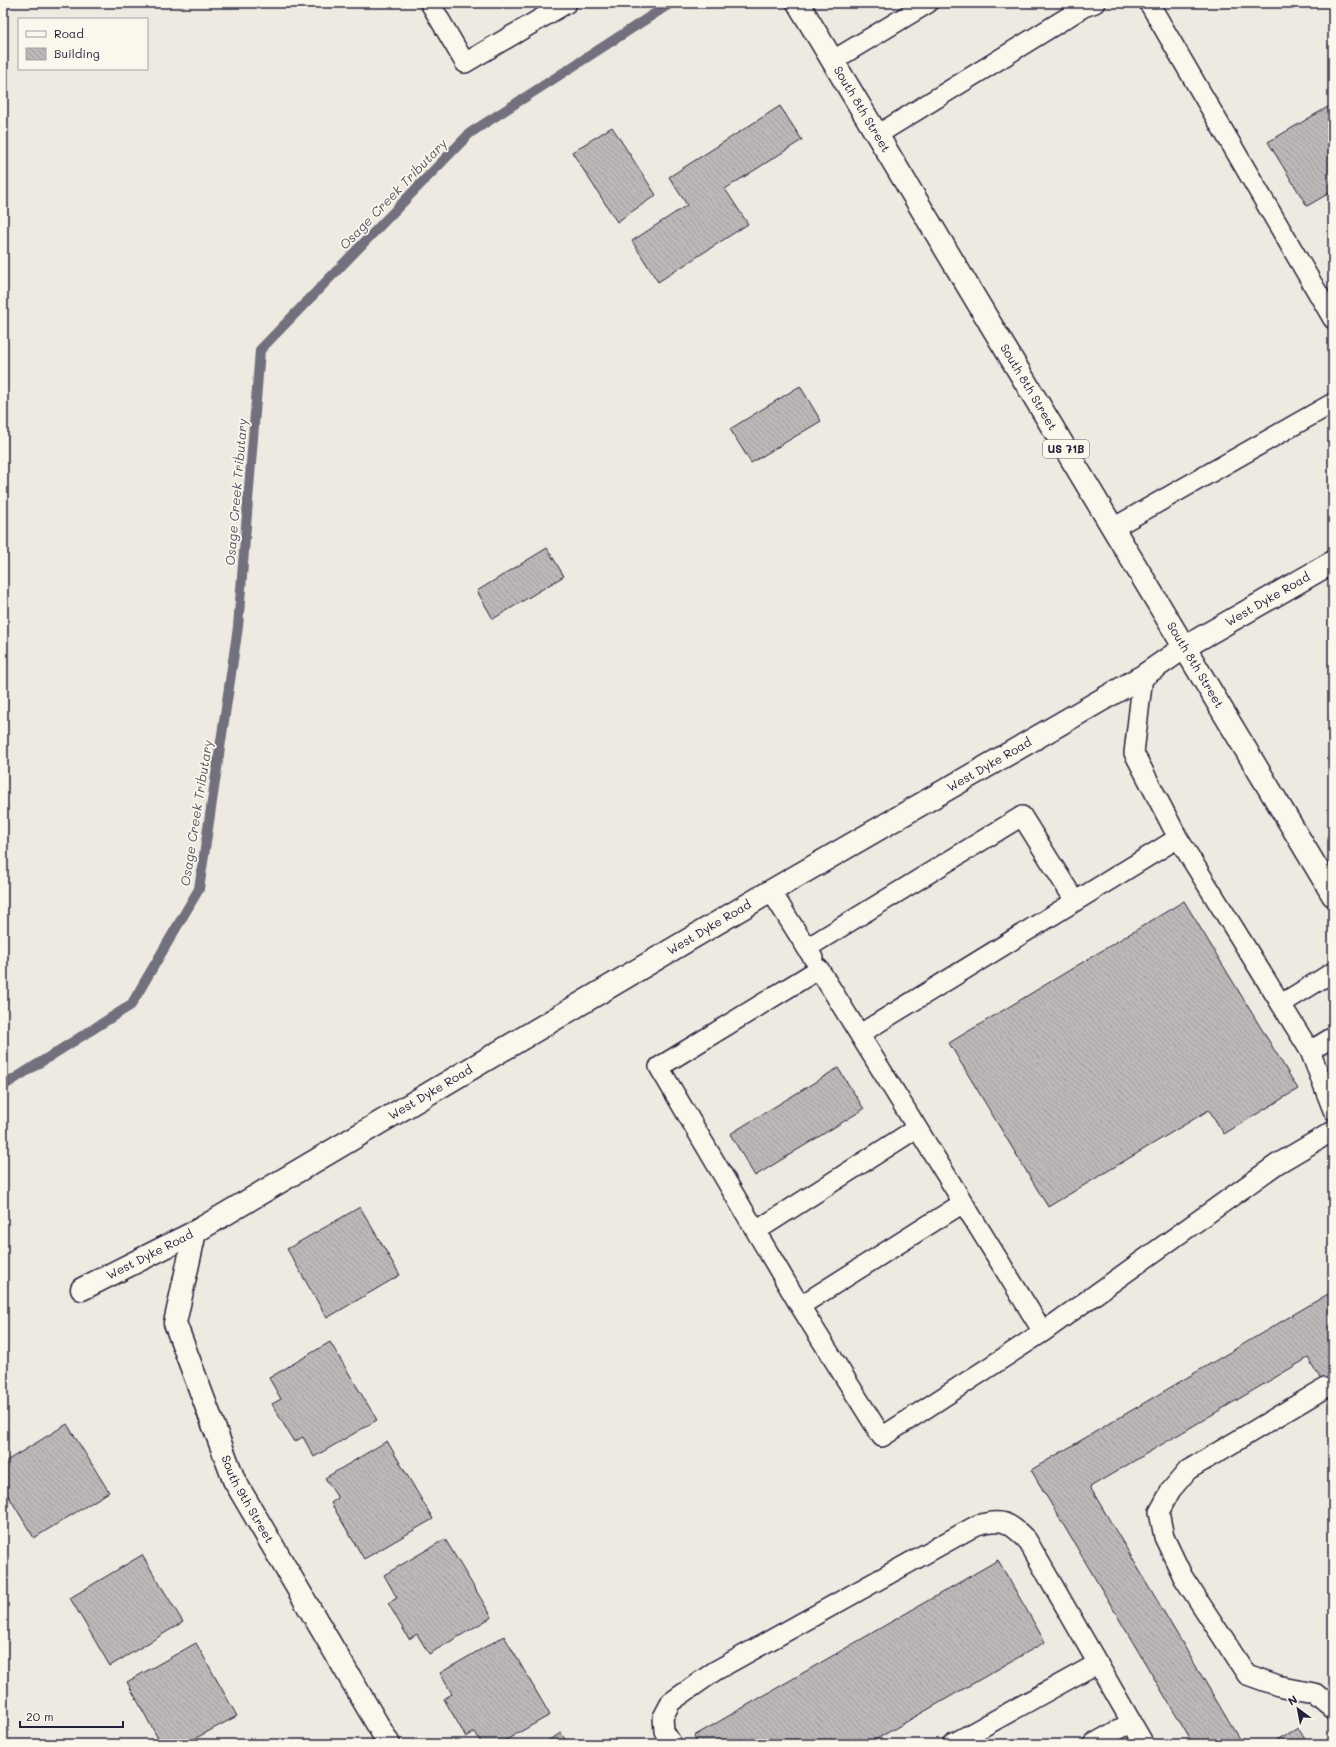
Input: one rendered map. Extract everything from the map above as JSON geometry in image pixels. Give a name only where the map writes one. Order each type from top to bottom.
[{"type":"street","name":"South 8th Street","points":[[798,3],[1333,895]]},
{"type":"street","name":"West Dyke Road","points":[[82,1289],[195,1232],[772,891],[1143,676],[1185,647],[1333,562]]},
{"type":"street","name":"South 9th Street","points":[[195,1232],[175,1323],[234,1480],[386,1743]]},
{"type":"lane","points":[[430,3],[465,63],[567,3]]},
{"type":"lane","points":[[832,61],[928,3]]},
{"type":"lane","points":[[877,135],[1084,7],[1095,3]]},
{"type":"lane","points":[[1149,3],[1333,319]]},
{"type":"lane","points":[[1113,528],[1333,403]]},
{"type":"lane","points":[[1143,676],[1134,753],[1178,838],[1310,1051],[1333,1110]]},
{"type":"lane","points":[[807,948],[1022,816],[1075,902]]},
{"type":"lane","points":[[860,1034],[1178,838]]},
{"type":"lane","points":[[772,891],[1043,1332]]},
{"type":"lane","points":[[819,969],[659,1067],[800,1306],[882,1437],[1043,1332],[1276,1164],[1333,1131]]},
{"type":"lane","points":[[1281,1004],[1333,972]]},
{"type":"lane","points":[[1310,1051],[1333,1037]]},
{"type":"lane","points":[[756,1231],[917,1128]]},
{"type":"lane","points":[[800,1306],[963,1203]]},
{"type":"lane","points":[[1326,1388],[1188,1470],[1171,1490],[1159,1512],[1164,1537],[1183,1577],[1247,1675],[1278,1686],[1314,1693],[1333,1709]]},
{"type":"lane","points":[[672,1744],[664,1731],[663,1717],[671,1702],[715,1671],[977,1526],[994,1521],[1012,1525],[1026,1540],[1144,1744]]},
{"type":"lane","points":[[952,1744],[1098,1663]]},
{"type":"lane","points":[[1093,1744],[1132,1722]]},
{"type":"building","points":[[1333,104],[1333,191],[1307,206],[1268,142]]},
{"type":"building","points":[[780,106],[802,140],[725,189],[748,224],[658,282],[632,241],[687,205],[669,177]]},
{"type":"building","points":[[612,127],[656,195],[617,222],[572,152]]},
{"type":"building","points":[[800,386],[821,421],[751,463],[730,429]]},
{"type":"building","points":[[547,548],[564,576],[493,619],[477,591]]},
{"type":"building","points":[[1184,901],[1298,1089],[1224,1134],[1209,1110],[1048,1207],[949,1043]]},
{"type":"building","points":[[838,1068],[864,1109],[755,1176],[730,1134]]},
{"type":"building","points":[[360,1207],[400,1275],[327,1318],[287,1249]]},
{"type":"building","points":[[1333,1291],[1333,1400],[1308,1358],[1090,1487],[1242,1744],[1193,1744],[1031,1470]]},
{"type":"building","points":[[330,1342],[377,1420],[314,1457],[303,1437],[294,1442],[272,1404],[281,1399],[269,1378]]},
{"type":"building","points":[[67,1424],[109,1492],[34,1538],[3,1487],[3,1463]]},
{"type":"building","points":[[387,1441],[433,1519],[364,1559],[331,1503],[338,1498],[325,1478]]},
{"type":"building","points":[[445,1539],[492,1617],[429,1654],[417,1634],[409,1639],[388,1603],[397,1598],[384,1575]]},
{"type":"building","points":[[142,1555],[183,1622],[110,1666],[70,1598]]},
{"type":"building","points":[[998,1560],[1045,1642],[868,1744],[698,1744],[694,1736]]},
{"type":"building","points":[[504,1636],[550,1715],[499,1744],[482,1744],[475,1732],[466,1737],[444,1699],[452,1694],[440,1673]]},
{"type":"building","points":[[196,1643],[237,1716],[185,1744],[161,1744],[127,1682]]},
{"type":"building","points":[[1298,1728],[1308,1744],[1271,1744]]},
{"type":"building","points":[[561,1733],[568,1744],[542,1744]]},
{"type":"waterway","name":"Osage Creek Tributary","points":[[3,1086],[131,1005],[199,889],[238,627],[260,350],[470,133],[671,3]]}]
